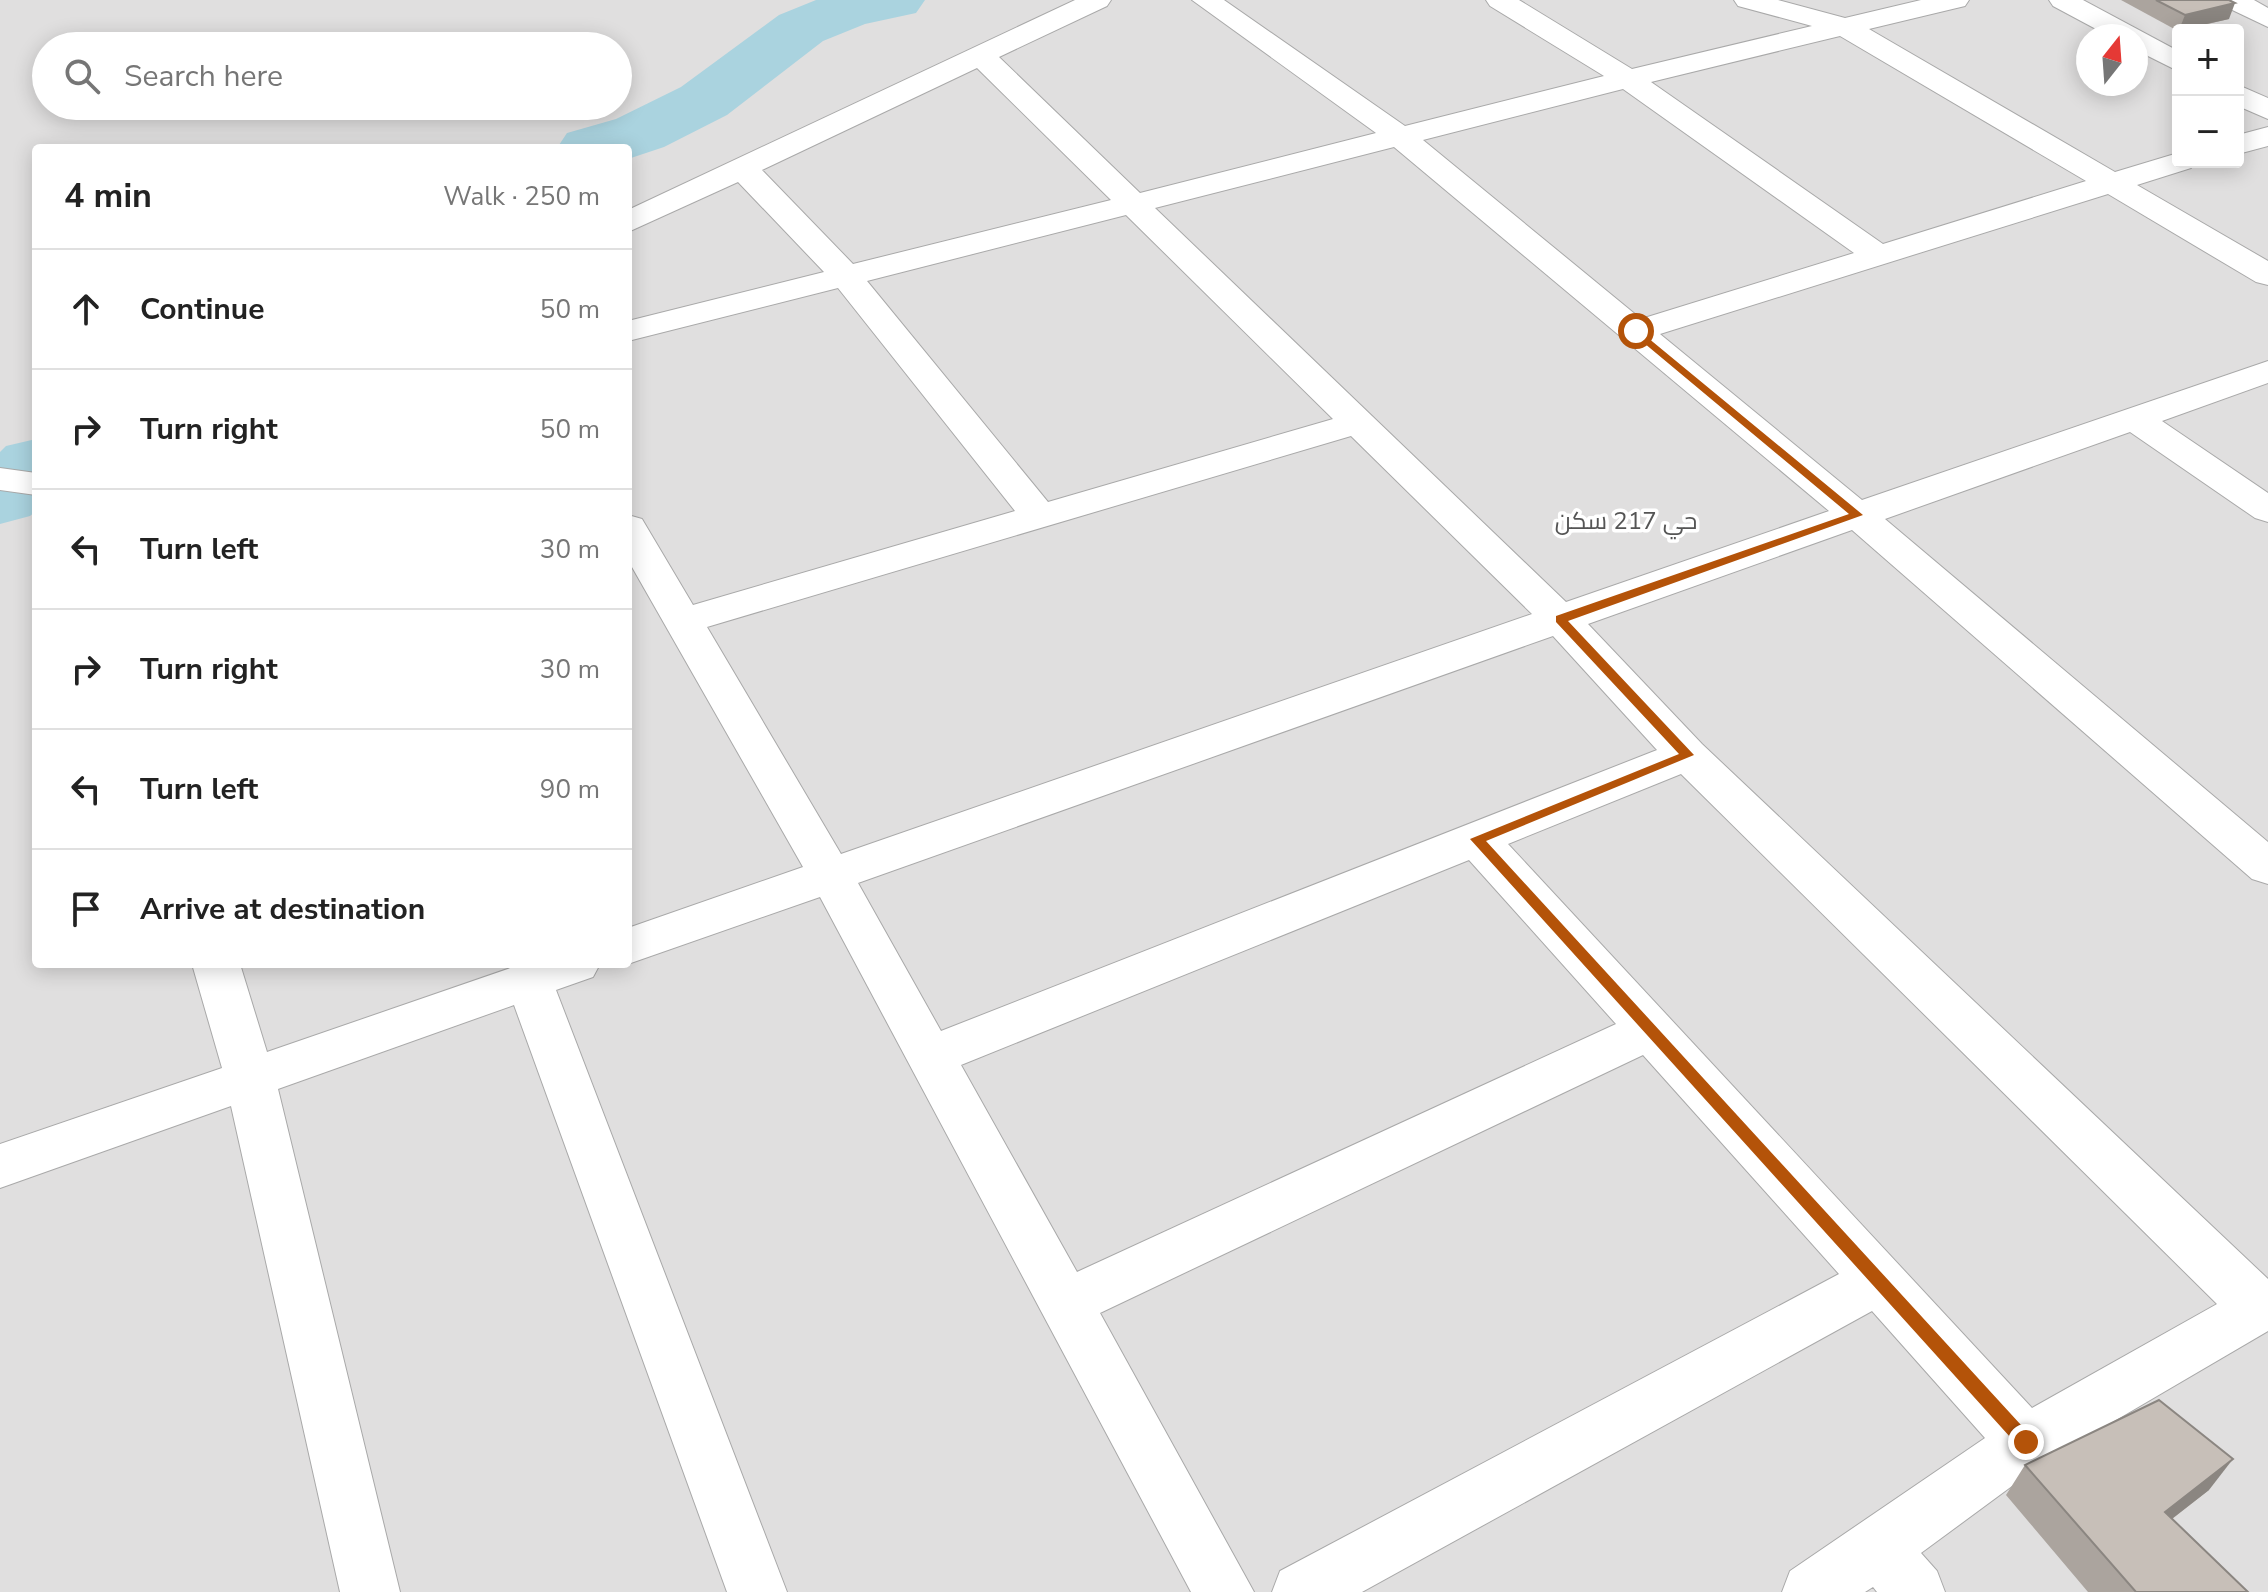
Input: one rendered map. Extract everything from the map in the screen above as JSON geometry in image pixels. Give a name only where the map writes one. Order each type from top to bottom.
[{"type":"street","points":[[632,220],[1097,0]]},
{"type":"street","points":[[1206,0],[1402,138],[1857,515],[2268,867]]},
{"type":"street","points":[[1500,0],[1628,79],[1878,255]]},
{"type":"street","points":[[1748,0],[1845,27],[2268,275]]},
{"type":"street","points":[[632,330],[1628,79],[1955,0]]},
{"type":"street","points":[[2063,0],[2108,24]]},
{"type":"street","points":[[2234,0],[2268,19]]},
{"type":"street","points":[[2148,46],[2172,59]]},
{"type":"street","points":[[980,55],[1560,619],[1687,755],[2263,1305],[2026,1442],[1897,1570],[1812,1592]]},
{"type":"street","points":[[2242,96],[2268,110]]},
{"type":"street","points":[[2244,143],[2268,136]]},
{"type":"street","points":[[1636,331],[2172,164]]},
{"type":"street","points":[[742,168],[847,277],[1039,516]]},
{"type":"street","points":[[632,945],[2268,371]]},
{"type":"street","points":[[2134,418],[2268,510]]},
{"type":"street","points":[[683,621],[1358,423]]},
{"type":"street","points":[[632,534],[831,875],[1224,1592]]},
{"type":"street","points":[[930,1056],[1687,755]]},
{"type":"street","points":[[1477,839],[2026,1442]]},
{"type":"street","points":[[217,968],[250,1078],[370,1592]]},
{"type":"street","points":[[0,1166],[552,972],[757,1592]]},
{"type":"street","points":[[1066,1303],[1649,1030]]},
{"type":"street","points":[[1302,1592],[1877,1281]]},
{"type":"shaded area","points":[[0,0],[2268,0],[2268,1592],[0,1592]]},
{"type":"building","points":[[2156,0],[2229,0],[2235,3],[2185,15]]},
{"type":"building","points":[[2159,1400],[2233,1459],[2165,1512],[2248,1592],[2136,1592],[2025,1465]]},
{"type":"waterway","points":[[604,144],[640,133],[704,101],[801,28],[848,9],[894,0]]},
{"type":"waterway","points":[[0,498],[32,468]]},
{"type":"district","name":"حي 217 سكن","points":[[1626,521]]},
{"type":"route","points":[[1636,331],[1857,515],[1560,619],[1687,755],[1477,839],[2026,1442]]}]
